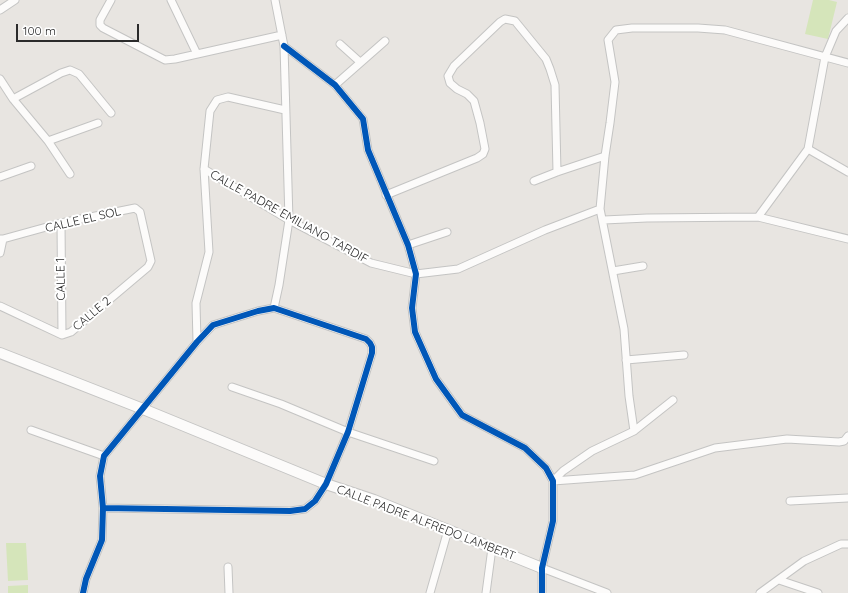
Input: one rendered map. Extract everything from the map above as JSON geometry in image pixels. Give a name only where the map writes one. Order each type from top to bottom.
[{"type":"street","points":[[0,10],[15,0]]},
{"type":"street","points":[[111,0],[100,20],[103,28],[165,60],[282,35]]},
{"type":"street","points":[[171,0],[197,54]]},
{"type":"street","points":[[274,308],[289,220],[284,46],[275,0]]},
{"type":"street","points":[[758,217],[808,149],[825,58],[836,31],[848,18]]},
{"type":"street","points":[[386,195],[477,158],[483,154],[485,148],[474,100],[468,94],[456,89],[450,83],[448,76],[454,66],[505,19],[515,20],[546,59],[550,69],[555,85],[557,172]]},
{"type":"street","points":[[634,431],[629,396],[624,329],[604,220],[600,209],[605,156],[615,82],[608,40],[616,30],[639,28],[698,28],[725,30],[848,63]]},
{"type":"street","points":[[334,85],[384,41]]},
{"type":"street","points":[[340,44],[360,62]]},
{"type":"street","points":[[284,46],[334,85],[363,119],[368,150],[408,245],[416,274],[412,308],[415,332],[436,379],[462,415],[525,448],[546,468],[553,481],[553,521],[542,568],[542,593]]},
{"type":"street","points":[[13,99],[70,70],[79,74],[111,113]]},
{"type":"street","points":[[0,79],[13,99],[48,141],[70,174]]},
{"type":"street","points":[[197,342],[196,303],[209,252],[204,169],[210,111],[217,100],[228,97],[285,110]]},
{"type":"street","points":[[48,141],[98,123]]},
{"type":"street","points":[[808,149],[848,172]]},
{"type":"street","points":[[534,181],[605,156]]},
{"type":"street","points":[[0,177],[30,166]]},
{"type":"street","name":"CALLE PADRE EMILIANO TARDIF","points":[[204,169],[289,220],[371,263],[416,274],[458,269],[545,230],[600,209]]},
{"type":"street","name":"CALLE EL SOL","points":[[1,239],[61,223],[135,208],[140,212],[146,236]]},
{"type":"street","points":[[604,220],[758,217],[848,240]]},
{"type":"street","name":"CALLE 1","points":[[61,223],[62,335]]},
{"type":"street","points":[[408,245],[447,232]]},
{"type":"street","name":"CALLE 2","points":[[0,306],[62,335],[71,332],[148,267],[151,261],[146,236]]},
{"type":"street","points":[[0,253],[1,239]]},
{"type":"street","points":[[613,271],[643,266]]},
{"type":"street","points":[[82,593],[86,579],[102,540],[103,508],[100,476],[104,456],[197,342],[213,326],[258,311],[274,308],[366,339],[370,343],[372,353],[348,432],[326,484],[315,501],[305,509],[290,511],[103,508]]},
{"type":"street","name":"CALLE PADRE ALFREDO LAMBERT","points":[[0,353],[143,409],[326,484],[374,500],[607,593]]},
{"type":"street","points":[[626,360],[684,355]]},
{"type":"street","points":[[232,387],[281,404],[348,432],[434,461]]},
{"type":"street","points":[[553,481],[563,471],[592,451],[634,431],[673,400]]},
{"type":"street","points":[[31,430],[104,456]]},
{"type":"street","points":[[553,481],[635,475],[715,448],[787,439],[839,442],[844,441],[848,436]]},
{"type":"street","points":[[790,501],[848,498]]},
{"type":"street","points":[[430,593],[448,530]]},
{"type":"street","points":[[760,593],[804,561],[841,544],[848,544]]},
{"type":"street","points":[[486,593],[492,548]]},
{"type":"street","points":[[228,567],[229,593]]},
{"type":"street","points":[[779,580],[818,593]]},
{"type":"green space","points":[[813,0],[829,0],[837,2],[828,39],[805,34]]},
{"type":"green space","points":[[6,543],[26,543],[28,580],[8,581]]},
{"type":"green space","points":[[28,585],[28,593],[8,593],[8,586]]},
{"type":"cycle path","points":[[284,46],[335,85],[363,119],[368,150],[408,245],[416,274],[412,308],[415,332],[436,379],[462,415],[525,448],[546,468],[553,481],[553,521],[542,568],[542,593]]},
{"type":"cycle path","points":[[83,593],[86,579],[102,540],[103,508],[100,476],[104,456],[197,342],[213,325],[258,311],[274,308],[366,339],[370,343],[372,353],[348,432],[326,484],[315,501],[305,509],[290,511],[103,508]]}]
